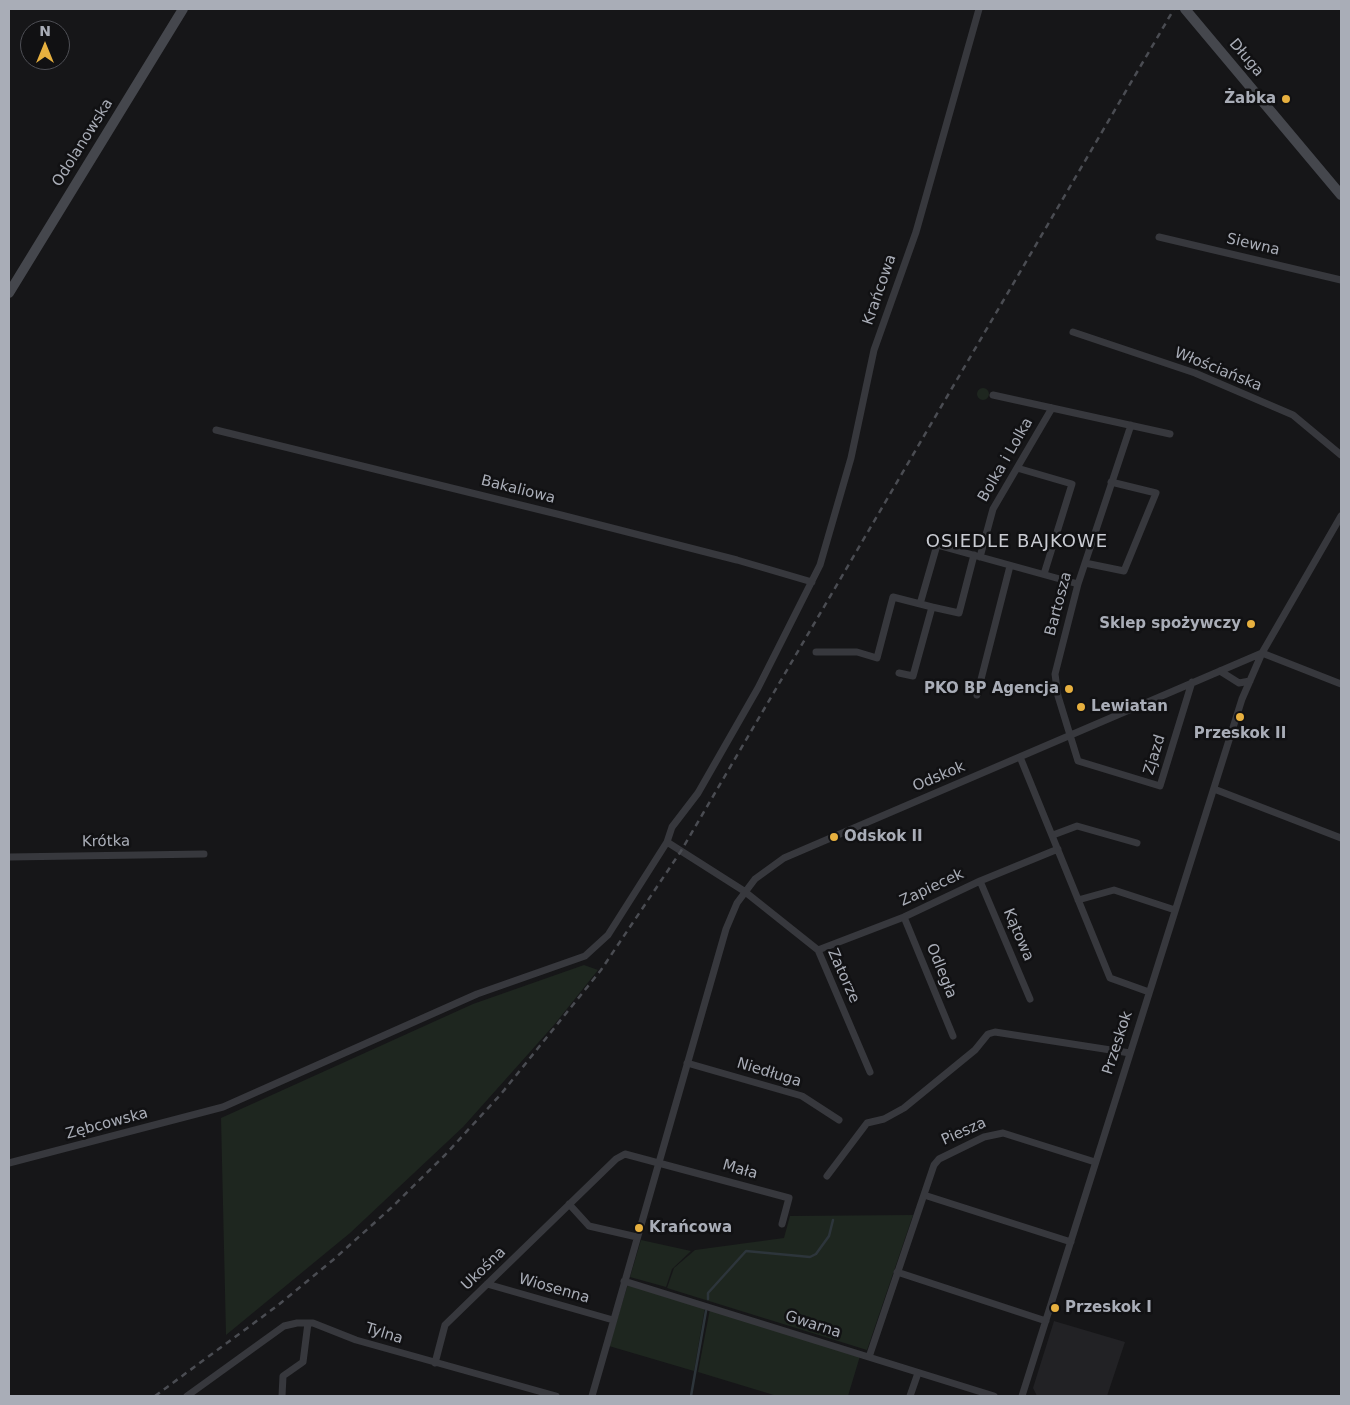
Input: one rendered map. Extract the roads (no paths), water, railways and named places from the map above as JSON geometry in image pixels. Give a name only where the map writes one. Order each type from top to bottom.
[{"type":"main road","name":"Odolanowska","points":[[9,293],[183,9]]},
{"type":"main road","name":"Długa","points":[[1187,10],[1341,195]]},
{"type":"street","name":"Krańcowa","points":[[667,842],[672,827],[698,793],[758,688],[820,565],[851,458],[874,350],[916,232],[979,9]]},
{"type":"street","name":"Siewna","points":[[1159,237],[1341,280]]},
{"type":"street","name":"Włościańska","points":[[1073,332],[1195,373],[1293,415],[1341,455]]},
{"type":"street","name":"Bolka i Lolka","points":[[993,395],[1170,434]]},
{"type":"street","name":"Bolka i Lolka","points":[[932,607],[959,613],[992,509],[1052,408]]},
{"type":"street","name":"Bartosza","points":[[1071,735],[1058,696],[1055,674],[1078,584],[1131,425]]},
{"type":"street","name":"Bakaliowa","points":[[216,430],[617,529],[738,560],[812,582]]},
{"type":"street","points":[[1018,468],[1072,484],[1044,574]]},
{"type":"street","points":[[1085,563],[1124,572],[1156,493],[1112,482]]},
{"type":"street","points":[[1220,671],[1243,684],[1250,681],[1262,653],[1341,516]]},
{"type":"street","points":[[920,604],[937,545],[1078,584]]},
{"type":"street","points":[[977,695],[1010,566]]},
{"type":"street","points":[[816,652],[857,652],[876,658],[893,597],[932,607],[913,676],[899,673]]},
{"type":"street","points":[[1262,653],[1341,684]]},
{"type":"street","name":"Odskok","points":[[744,891],[764,870],[784,858],[1262,653]]},
{"type":"street","points":[[1242,699],[1231,672],[1238,663],[1248,664],[1253,673]]},
{"type":"street","name":"Przeskok","points":[[1022,1396],[1242,699],[1250,681]]},
{"type":"street","name":"Zjazd","points":[[1071,735],[1078,761],[1160,786],[1192,682]]},
{"type":"street","points":[[1020,757],[1110,978],[1149,992]]},
{"type":"street","points":[[1214,789],[1341,838]]},
{"type":"street","points":[[1052,835],[1077,826],[1137,843]]},
{"type":"street","points":[[592,1396],[730,915],[744,891],[667,842]]},
{"type":"street","name":"Zębcowska","points":[[9,1164],[212,1111],[477,994],[585,956],[608,936],[667,842]]},
{"type":"street","name":"Zapiecek","points":[[818,950],[904,916],[980,881],[1058,849]]},
{"type":"street","name":"Krótka","points":[[9,857],[204,854]]},
{"type":"street","name":"Kątowa","points":[[980,881],[1030,999]]},
{"type":"street","points":[[1078,900],[1114,890],[1175,910]]},
{"type":"street","name":"Zatorze","points":[[744,891],[818,950],[870,1072]]},
{"type":"street","name":"Odległa","points":[[904,916],[953,1036]]},
{"type":"street","points":[[827,1176],[867,1123],[884,1120],[904,1108],[968,1055],[988,1034],[995,1032],[1130,1053]]},
{"type":"street","name":"Niedługa","points":[[687,1063],[802,1096],[839,1120]]},
{"type":"street","name":"Piesza","points":[[869,1357],[934,1165],[940,1159],[996,1133],[1010,1134],[1095,1162]]},
{"type":"street","name":"Ukośna","points":[[435,1363],[445,1325],[620,1156],[630,1154],[658,1161]]},
{"type":"street","name":"Mała","points":[[658,1161],[789,1198],[782,1224]]},
{"type":"street","points":[[924,1194],[1071,1242]]},
{"type":"street","points":[[570,1204],[590,1226],[637,1237]]},
{"type":"street","points":[[898,1272],[1046,1321]]},
{"type":"street","name":"Gwarna","points":[[624,1281],[994,1396]]},
{"type":"street","name":"Wiosenna","points":[[487,1284],[613,1320]]},
{"type":"street","name":"Tylna","points":[[187,1396],[284,1326],[297,1322],[308,1323],[435,1363],[556,1396]]},
{"type":"street","points":[[282,1396],[283,1376],[303,1362],[308,1323]]},
{"type":"street","points":[[910,1396],[918,1373]]},
{"type":"waterway","points":[[708,1299],[708,1293],[746,1251],[810,1257],[816,1254],[829,1236],[833,1220]]},
{"type":"waterway","points":[[691,1396],[706,1311]]},
{"type":"railway","points":[[155,1396],[277,1306],[333,1260],[391,1208],[445,1155],[501,1094],[601,970],[681,851],[1174,9]]},
{"type":"place","name":"Żabka","points":[[1286,99]]},
{"type":"place","name":"Sklep spożywczy","points":[[1251,624]]},
{"type":"place","name":"PKO BP Agencja","points":[[1069,689]]},
{"type":"place","name":"Lewiatan","points":[[1081,707]]},
{"type":"place","name":"Przeskok II","points":[[1240,717]]},
{"type":"place","name":"Odskok II","points":[[834,837]]},
{"type":"place","name":"Krańcowa","points":[[639,1228]]},
{"type":"place","name":"Przeskok I","points":[[1055,1308]]},
{"type":"district","name":"OSIEDLE BAJKOWE","points":[[1017,542]]}]
